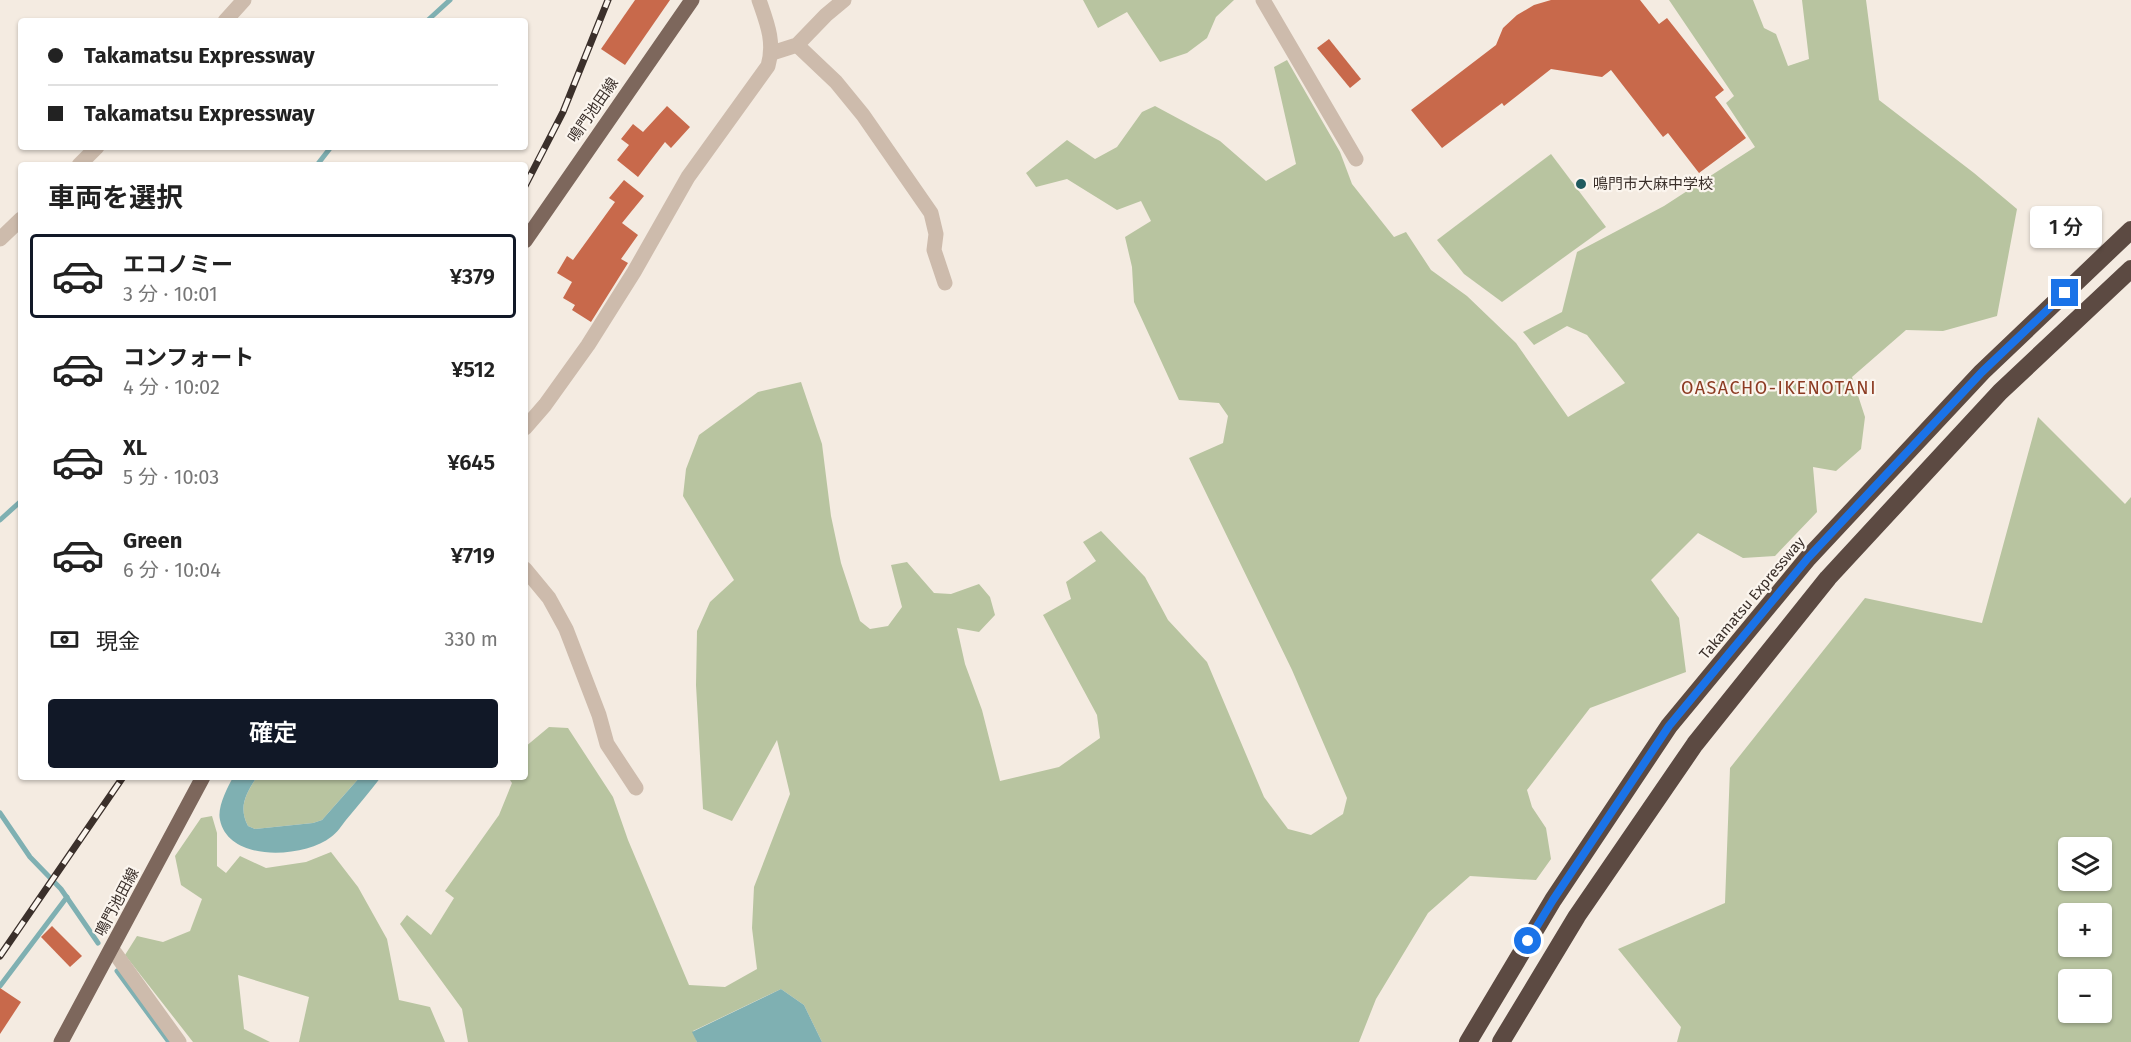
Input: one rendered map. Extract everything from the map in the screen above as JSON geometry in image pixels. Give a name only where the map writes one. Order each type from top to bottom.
[{"type":"highway","name":"Takamatsu Expressway","points":[[1468,1042],[1553,900],[1677,717],[1808,558],[1982,372],[2131,230]]},
{"type":"highway","points":[[1501,1042],[1577,916],[1695,744],[1828,578],[2000,392],[2131,269]]},
{"type":"main road","name":"鳴門池田線","points":[[528,237],[692,0]]},
{"type":"main road","name":"鳴門池田線","points":[[61,1042],[201,780]]},
{"type":"street","points":[[228,18],[244,0]]},
{"type":"street","points":[[528,425],[588,345],[634,272],[688,177],[711,142],[768,66],[772,53],[772,38],[759,0]]},
{"type":"street","points":[[772,53],[797,45],[825,15],[844,0]]},
{"type":"street","points":[[1263,0],[1356,159]]},
{"type":"street","points":[[797,45],[836,82],[863,115],[931,213],[936,234],[934,250],[945,283]]},
{"type":"street","points":[[82,162],[94,150]]},
{"type":"street","points":[[0,239],[18,222]]},
{"type":"street","points":[[528,573],[549,598],[566,629],[596,704],[607,744],[636,788]]},
{"type":"street","points":[[112,949],[179,1042]]},
{"type":"green space","points":[[1083,0],[1234,0],[1216,17],[1207,38],[1187,53],[1160,62],[1127,12],[1098,28]]},
{"type":"green space","points":[[1669,0],[1753,0],[1764,28],[1776,34],[1788,66],[1809,59],[1802,0],[1866,0],[1879,100],[2017,209],[1997,316],[1943,331],[1906,330],[1852,377],[1865,417],[1861,449],[1836,471],[1813,467],[1817,512],[1775,556],[1743,558],[1698,533],[1651,580],[1679,618],[1686,672],[1590,708],[1527,790],[1532,807],[1546,828],[1551,859],[1536,880],[1470,876],[1428,913],[1376,999],[1359,1042],[822,1042],[804,1005],[781,989],[693,1031],[697,1042],[468,1042],[462,1009],[400,924],[407,915],[431,935],[454,898],[445,891],[499,815],[512,783],[510,780],[528,780],[528,744],[549,727],[568,728],[613,797],[628,840],[689,985],[725,987],[757,969],[752,928],[754,887],[790,794],[777,740],[732,821],[703,809],[696,685],[697,631],[710,602],[734,580],[683,496],[686,469],[699,435],[758,392],[801,382],[822,444],[831,516],[841,563],[860,621],[870,629],[888,626],[902,607],[891,565],[907,562],[934,593],[951,594],[979,584],[990,597],[995,615],[979,632],[957,628],[965,664],[982,710],[1000,781],[1059,767],[1100,738],[1097,715],[1043,615],[1071,599],[1066,582],[1096,561],[1083,542],[1101,531],[1145,577],[1168,620],[1207,662],[1264,797],[1288,829],[1311,835],[1343,814],[1347,798],[1292,670],[1189,458],[1223,443],[1228,416],[1219,403],[1179,400],[1134,302],[1132,267],[1125,237],[1151,221],[1141,201],[1117,210],[1067,179],[1036,187],[1026,173],[1067,140],[1095,159],[1117,147],[1142,112],[1155,106],[1220,141],[1266,181],[1296,164],[1274,67],[1287,60],[1340,152],[1352,184],[1394,237],[1406,232],[1431,270],[1467,296],[1516,343],[1568,417],[1625,383],[1587,335],[1567,326],[1534,345],[1523,332],[1562,312],[1577,252],[1664,206],[1755,147],[1726,103],[1734,96]]},
{"type":"green space","points":[[1551,154],[1606,227],[1502,302],[1464,274],[1437,240]]},
{"type":"green space","points":[[2038,417],[2125,504],[2131,497],[2131,1042],[1677,1042],[1681,1027],[1618,949],[1725,903],[1730,768],[1865,598],[1982,623]]},
{"type":"green space","points":[[255,780],[357,780],[322,820],[255,829],[248,826],[244,813],[245,800]]},
{"type":"green space","points":[[212,816],[217,833],[217,866],[226,873],[240,856],[266,868],[306,862],[331,852],[358,887],[387,939],[399,1000],[430,1007],[445,1042],[299,1042],[309,997],[238,975],[244,1029],[270,1042],[193,1042],[125,955],[137,936],[163,942],[190,931],[202,899],[181,885],[175,856],[201,818]]},
{"type":"water","points":[[232,780],[255,780],[244,806],[248,826],[255,829],[313,823],[322,820],[357,780],[379,780],[331,837],[304,849],[286,852],[252,850],[237,844],[226,834],[220,820],[223,798]]},
{"type":"water","points":[[781,989],[804,1005],[822,1042],[697,1042],[692,1032]]},
{"type":"building","points":[[635,0],[670,0],[625,65],[601,49]]},
{"type":"building","points":[[1551,0],[1640,0],[1659,24],[1667,18],[1724,90],[1715,97],[1746,138],[1699,173],[1668,133],[1663,137],[1611,70],[1602,77],[1551,69],[1504,106],[1502,103],[1442,148],[1411,110],[1496,45],[1503,28],[1517,15],[1534,5]]},
{"type":"building","points":[[1329,39],[1361,79],[1350,88],[1317,48]]},
{"type":"building","points":[[667,106],[690,127],[671,148],[665,142],[638,177],[617,160],[629,145],[621,139],[633,124],[643,132]]},
{"type":"building","points":[[624,180],[644,196],[622,223],[638,235],[621,259],[628,263],[591,322],[572,310],[575,305],[563,298],[572,282],[557,273],[567,256],[573,260],[615,202],[609,198]]},
{"type":"building","points":[[52,926],[82,956],[70,967],[41,937]]},
{"type":"building","points":[[0,988],[21,1002],[0,1034]]},
{"type":"waterway","points":[[430,18],[450,0]]},
{"type":"waterway","points":[[319,162],[329,150]]},
{"type":"waterway","points":[[0,520],[18,504]]},
{"type":"waterway","points":[[0,813],[30,857],[61,889],[98,943]]},
{"type":"waterway","points":[[0,986],[67,897]]},
{"type":"waterway","points":[[117,971],[169,1042]]},
{"type":"railway","points":[[528,180],[563,112],[608,0]]},
{"type":"railway","points":[[0,956],[121,780]]},
{"type":"place","name":"鳴門市大麻中学校","points":[[1581,184]]},
{"type":"district","name":"OASACHO-IKENOTANI","points":[[1779,388]]},
{"type":"route","points":[[1528,941],[1669,726],[1808,558],[1982,372],[2065,293]]}]
